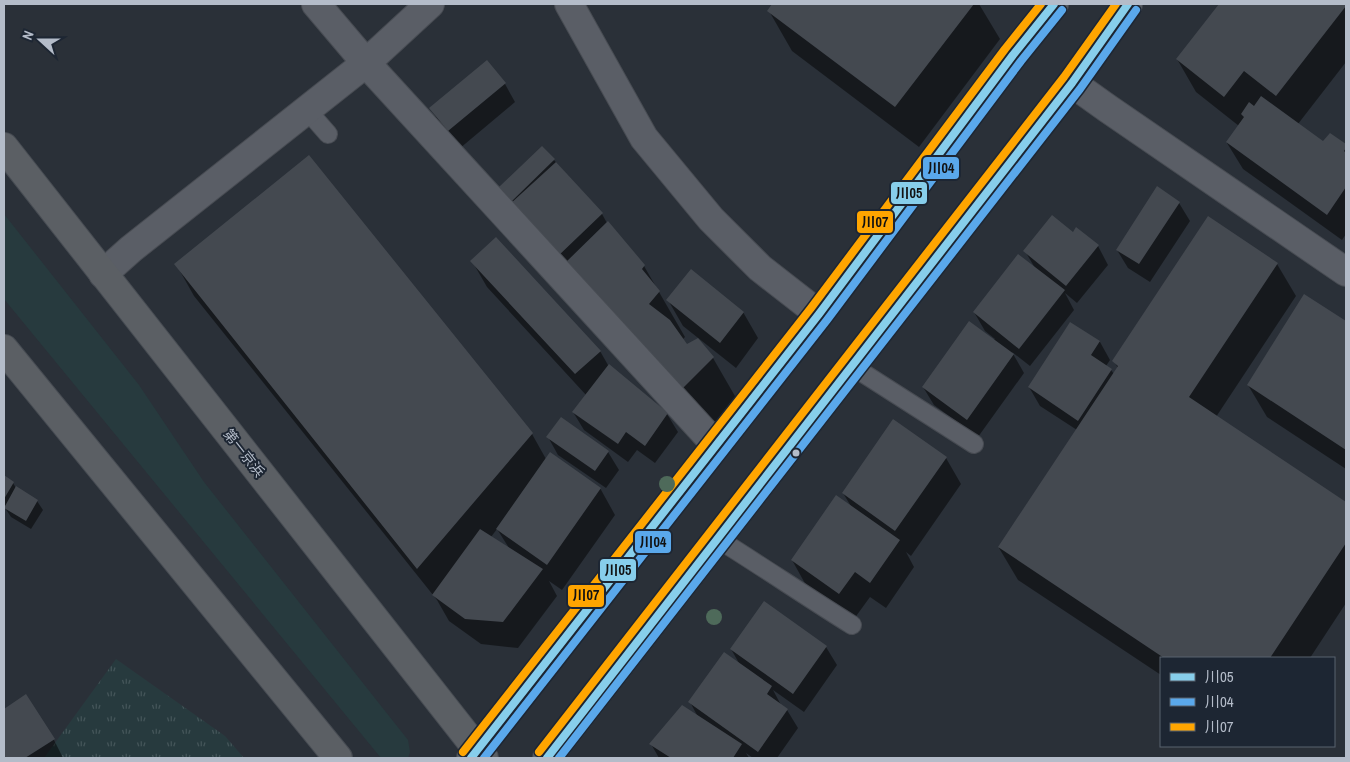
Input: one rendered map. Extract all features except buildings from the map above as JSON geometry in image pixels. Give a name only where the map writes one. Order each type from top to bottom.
[{"type":"highway","points":[[477,756],[819,314],[1013,55],[1054,4]]},
{"type":"highway","points":[[547,758],[1072,83],[1128,4]]},
{"type":"highway","name":"第一京浜","points":[[4,147],[477,756]]},
{"type":"highway","points":[[4,350],[338,758]]},
{"type":"street","points":[[316,4],[366,63],[716,445]]},
{"type":"street","points":[[103,274],[136,244],[366,63],[430,4]]},
{"type":"street","points":[[569,4],[644,138],[711,219],[760,268],[819,314]]},
{"type":"street","points":[[1072,83],[1346,272]]},
{"type":"lane","points":[[307,110],[328,134]]},
{"type":"lane","points":[[852,366],[974,444]]},
{"type":"lane","points":[[718,539],[763,566],[781,580],[852,625]]},
{"type":"green space","points":[[4,214],[139,385],[204,482],[408,740],[410,752],[408,758],[381,758],[4,299]]},
{"type":"green space","points":[[116,659],[225,736],[244,758],[44,758]]},
{"type":"transit line","name":"川07","points":[[463,752],[811,308],[1005,49],[1041,4]]},
{"type":"transit line","name":"川05","points":[[471,758],[819,314],[1013,55],[1054,4]]},
{"type":"transit line","name":"川07","points":[[539,752],[1064,77],[1116,4]]},
{"type":"transit line","name":"川05","points":[[547,758],[1072,83],[1128,4]]},
{"type":"transit line","name":"川04","points":[[484,758],[827,320],[1021,61],[1062,10]]},
{"type":"transit line","name":"川04","points":[[559,758],[1080,89],[1136,10]]}]
